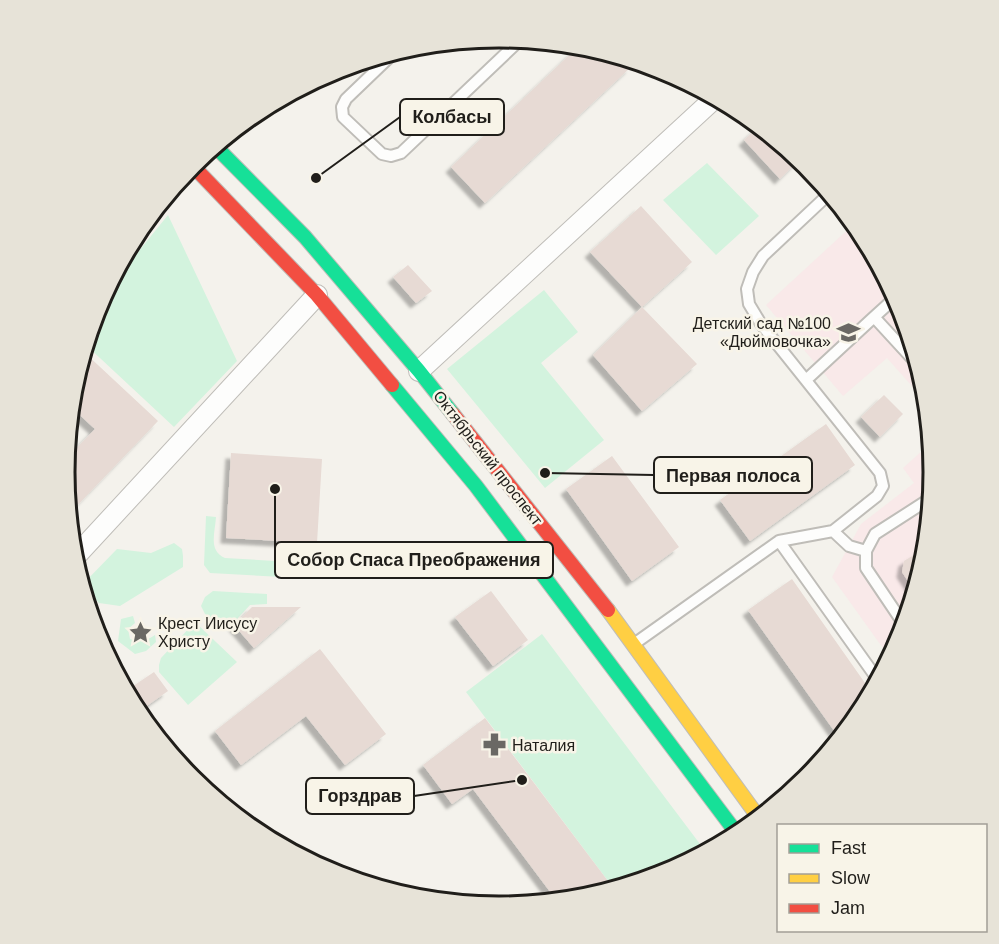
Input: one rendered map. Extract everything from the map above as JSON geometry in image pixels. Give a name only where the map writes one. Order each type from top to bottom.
[{"type":"main road","name":"Октябрьский проспект","points":[[221,152],[304,237],[419,371],[584,580],[753,811]]},
{"type":"main road","name":"Октябрьский проспект","points":[[199,173],[318,295],[476,486],[732,827]]},
{"type":"street","points":[[419,371],[709,103]]},
{"type":"street","points":[[83,548],[318,295]]},
{"type":"lane","points":[[382,65],[346,99],[342,107],[343,117],[382,154],[391,156],[401,153],[511,48]]},
{"type":"lane","points":[[633,645],[779,541],[833,531],[877,496],[883,486],[880,473],[761,324],[749,304],[747,289],[753,272],[763,256],[824,199]]},
{"type":"lane","points":[[806,380],[889,304]]},
{"type":"lane","points":[[874,318],[906,352]]},
{"type":"lane","points":[[898,616],[866,568],[866,551],[875,534],[923,504]]},
{"type":"lane","points":[[833,531],[849,546],[866,551]]},
{"type":"lane","points":[[779,541],[873,672]]},
{"type":"shaded area","name":"Детский сад №100 «Дюймовочка»","points":[[848,230],[867,260],[891,310],[909,362],[915,390],[887,358],[843,396],[766,305]]},
{"type":"shaded area","points":[[923,450],[923,500],[915,555],[901,608],[884,650],[832,577],[861,524],[914,483],[903,468]]},
{"type":"green space","points":[[707,163],[759,216],[716,255],[663,200]]},
{"type":"green space","points":[[168,215],[237,361],[174,427],[93,352],[119,284],[134,258]]},
{"type":"green space","points":[[544,290],[578,332],[541,363],[604,440],[545,488],[447,369]]},
{"type":"green space","points":[[206,516],[216,517],[214,546],[216,551],[225,558],[326,564],[326,573],[318,579],[210,573],[204,565]]},
{"type":"green space","points":[[174,543],[182,549],[183,567],[120,606],[99,603],[95,599],[89,578],[117,549],[151,553]]},
{"type":"green space","points":[[213,591],[267,594],[267,604],[250,605],[226,631],[205,614],[201,606],[205,597]]},
{"type":"green space","points":[[133,616],[135,623],[128,629],[130,639],[143,640],[155,635],[156,642],[146,651],[135,654],[118,641],[121,619]]},
{"type":"green space","points":[[195,622],[237,662],[188,705],[159,672],[159,665],[161,658]]},
{"type":"green space","points":[[542,634],[701,845],[662,864],[609,882],[466,692]]},
{"type":"building","points":[[570,54],[629,69],[485,203],[451,167]]},
{"type":"building","points":[[753,132],[793,166],[780,179],[744,140]]},
{"type":"building","points":[[641,206],[692,262],[642,307],[590,252]]},
{"type":"building","points":[[408,265],[432,291],[416,303],[393,277]]},
{"type":"building","points":[[642,307],[697,364],[642,411],[593,355]]},
{"type":"building","points":[[91,359],[158,421],[77,506],[76,449],[95,429],[79,415]]},
{"type":"building","points":[[884,395],[903,414],[880,437],[861,417]]},
{"type":"building","points":[[826,424],[855,465],[750,541],[720,500]]},
{"type":"building","points":[[231,453],[322,459],[317,543],[226,538]]},
{"type":"building","points":[[612,456],[679,547],[632,581],[566,489]]},
{"type":"building","points":[[915,554],[909,583],[902,572],[904,561]]},
{"type":"building","points":[[792,579],[866,685],[835,732],[748,610]]},
{"type":"building","points":[[491,591],[528,640],[493,666],[455,617]]},
{"type":"building","points":[[252,607],[301,607],[254,648],[234,625]]},
{"type":"building","points":[[320,649],[386,734],[345,765],[306,716],[241,765],[215,731]]},
{"type":"building","points":[[154,672],[168,691],[146,706],[133,686]]},
{"type":"building","points":[[485,718],[609,882],[551,892],[473,789],[452,804],[423,765]]},
{"type":"traffic: fast","points":[[221,152],[305,237],[453,414]]},
{"type":"traffic: fast","points":[[392,385],[476,486],[732,827]]},
{"type":"traffic: slow","points":[[608,610],[754,811]]},
{"type":"traffic: jam","points":[[199,173],[317,295],[392,385]]},
{"type":"traffic: jam","points":[[453,414],[608,610]]},
{"type":"place","name":"Колбасы","points":[[316,178]]},
{"type":"place","name":"Детский сад №100 «Дюймовочка»","points":[[849,332]]},
{"type":"place","name":"Первая полоса","points":[[545,473]]},
{"type":"place","name":"Собор Спаса Преображения","points":[[275,489]]},
{"type":"place","name":"Крест Иисусу Христу","points":[[140,632]]},
{"type":"place","name":"Наталия","points":[[494,745]]},
{"type":"place","name":"Горздрав","points":[[522,780]]}]
